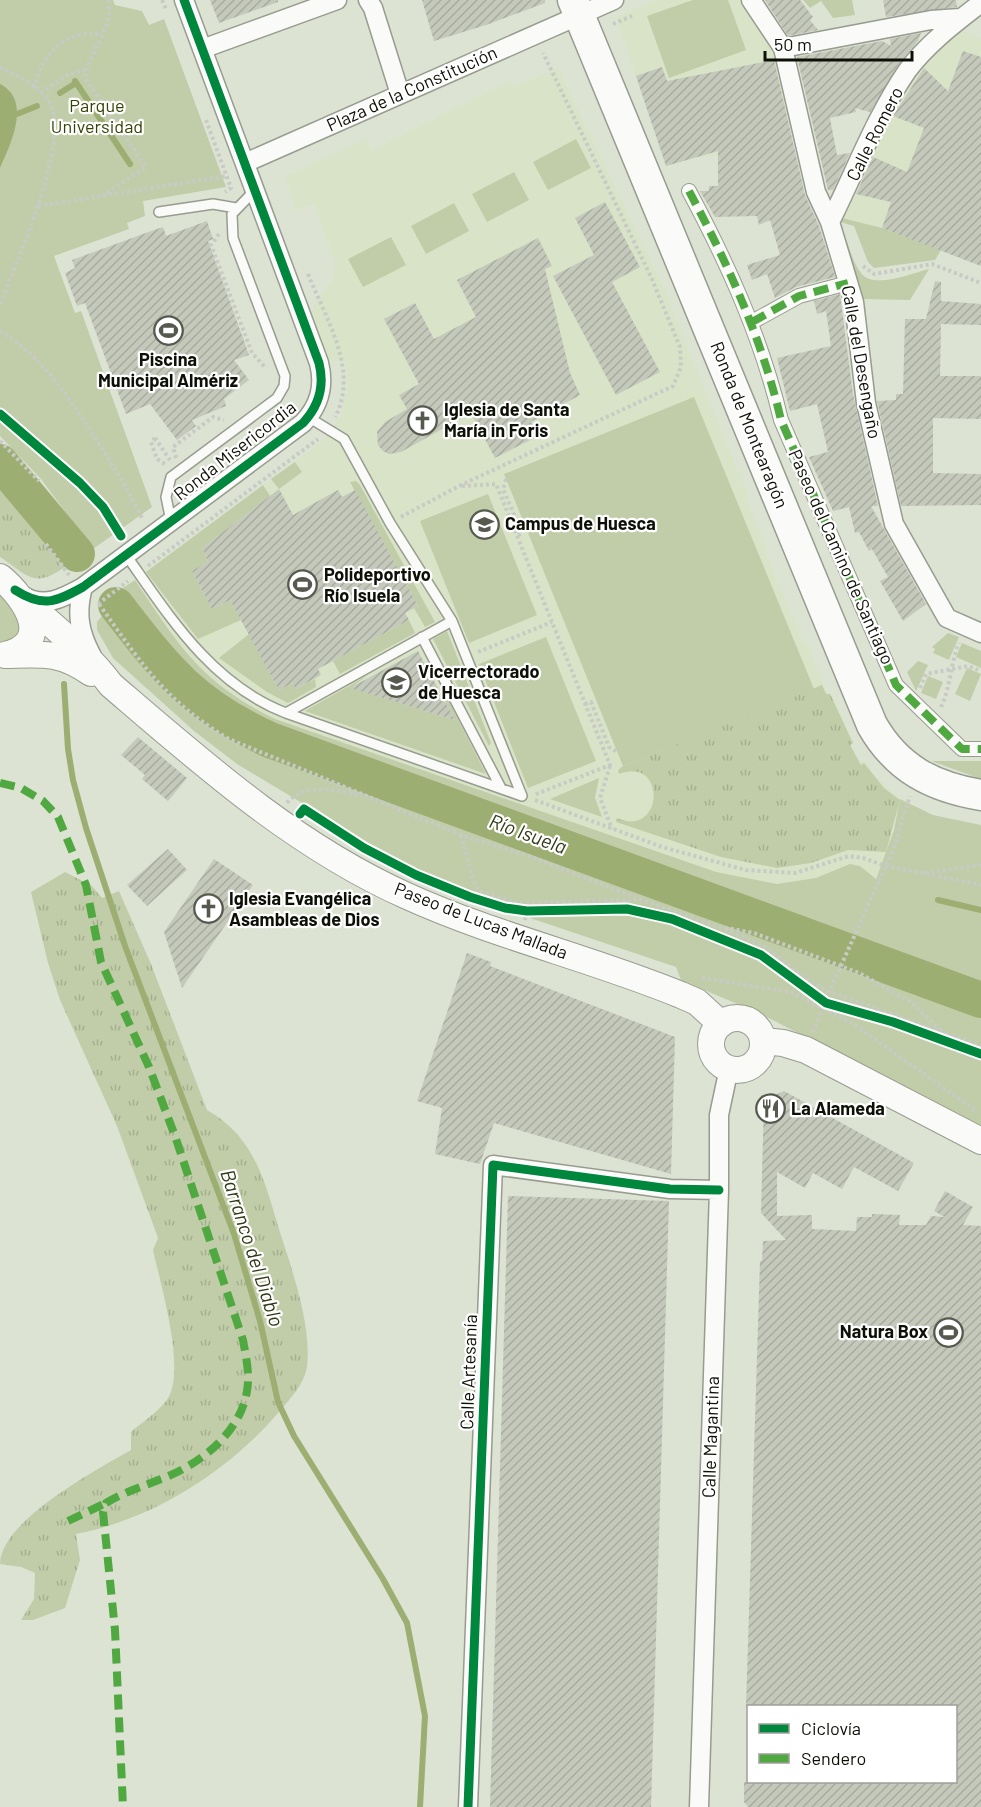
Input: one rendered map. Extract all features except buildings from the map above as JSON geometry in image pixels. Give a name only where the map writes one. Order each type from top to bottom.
[{"type":"main road","name":"Ronda de Montearagón","points":[[576,8],[873,725],[892,755],[920,777],[948,789],[981,795]]},
{"type":"main road","name":"Paseo de Lucas Mallada","points":[[12,589],[105,677],[216,775],[318,848],[407,896],[681,994],[697,1002],[721,1024]]},
{"type":"main road","points":[[8,654],[27,643],[32,632],[32,619],[12,589]]},
{"type":"main road","name":"Paseo de Lucas Mallada","points":[[8,654],[57,655],[105,677]]},
{"type":"main road","points":[[731,1019],[746,1019],[758,1027],[763,1041],[761,1055],[757,1061],[744,1069],[729,1068],[719,1062],[713,1052],[712,1040],[721,1024],[731,1019]]},
{"type":"main road","points":[[763,1041],[783,1043],[806,1050],[981,1141]]},
{"type":"street","name":"Ronda Misericordia","points":[[12,589],[36,601],[49,602],[61,599],[76,578],[126,555],[308,417],[318,400],[321,372],[184,0]]},
{"type":"street","points":[[202,49],[338,0]]},
{"type":"street","points":[[368,0],[373,8],[400,94]]},
{"type":"street","name":"Plaza de la Constitución","points":[[245,163],[400,94],[576,8],[614,0]]},
{"type":"street","name":"Calle del Desengaño","points":[[751,0],[783,48],[816,192],[830,222],[854,302],[866,403],[894,524],[947,618],[976,639]]},
{"type":"street","name":"Calle Romero","points":[[830,222],[878,121],[907,72],[927,48],[960,18],[981,3]]},
{"type":"street","points":[[783,48],[932,20],[960,18]]},
{"type":"street","name":"Paseo del Camino de Santiago","points":[[689,191],[752,322],[771,374],[781,420],[896,685],[962,749],[981,749]]},
{"type":"street","points":[[752,322],[799,296],[848,283]]},
{"type":"street","name":"Ronda Misericordia","points":[[8,654],[29,646],[51,624],[76,578]]},
{"type":"street","points":[[76,578],[79,626],[105,677]]},
{"type":"street","name":"Calle Magantina","points":[[699,1807],[719,1190],[719,1115],[729,1068]]},
{"type":"street","name":"Calle Artesanía","points":[[468,1807],[494,1165],[670,1189],[719,1190]]},
{"type":"lane","points":[[171,521],[166,492],[171,477],[277,398],[284,386],[285,376],[232,238],[231,221],[236,208],[255,190]]},
{"type":"lane","points":[[159,212],[213,204],[236,208]]},
{"type":"lane","points":[[126,555],[190,645],[210,665],[243,689],[286,713],[522,796],[452,621],[390,523],[344,439],[308,417]]},
{"type":"lane","points":[[286,713],[452,621]]},
{"type":"lane","points":[[422,638],[501,788]]},
{"type":"path","points":[[102,196],[146,167],[85,78],[86,69],[108,19],[108,0]]},
{"type":"path","points":[[162,0],[166,11]]},
{"type":"path","points":[[613,24],[632,16]]},
{"type":"path","points":[[34,88],[41,66],[56,46],[80,34],[101,34]]},
{"type":"path","points":[[532,57],[553,48]]},
{"type":"path","points":[[390,523],[459,486],[673,386],[681,368],[680,347],[651,277],[543,53]]},
{"type":"path","points":[[0,67],[41,93],[51,104],[54,132],[44,188],[0,305]]},
{"type":"path","points":[[41,93],[67,75],[86,69]]},
{"type":"path","points":[[202,108],[231,188],[224,192]]},
{"type":"path","points":[[37,206],[227,176]]},
{"type":"path","points":[[221,231],[212,245],[252,353],[270,372]]},
{"type":"path","points":[[862,262],[864,268],[874,274],[932,264],[981,283]]},
{"type":"path","points":[[103,600],[314,443],[327,429],[342,400],[344,374],[341,358],[306,268]]},
{"type":"path","points":[[0,331],[23,347],[49,370],[130,492],[143,520],[168,503]]},
{"type":"path","points":[[173,463],[155,438],[151,442],[159,461],[167,465],[173,463],[177,460],[173,447],[213,417],[224,420],[233,413]]},
{"type":"path","points":[[0,441],[39,482]]},
{"type":"path","points":[[459,486],[496,484],[506,479],[503,489],[522,533],[517,536]]},
{"type":"path","points":[[496,484],[610,765],[600,798],[612,829]]},
{"type":"path","points":[[46,544],[76,578],[60,582]]},
{"type":"path","points":[[98,604],[160,687],[204,724],[263,755],[329,779],[461,835],[535,858],[716,926],[765,947],[803,977],[830,990],[981,1046]]},
{"type":"path","points":[[466,657],[552,622]]},
{"type":"path","points":[[931,720],[939,712],[949,688],[952,659],[960,640],[976,639]]},
{"type":"path","points":[[910,701],[918,693],[926,674],[968,666],[981,671]]},
{"type":"path","points":[[585,704],[591,702],[609,747],[617,752],[606,756]]},
{"type":"path","points":[[610,765],[528,798],[707,861],[746,870],[795,873],[849,856],[886,866],[981,885]]},
{"type":"path","points":[[286,804],[298,792],[316,790],[333,790],[371,798]]},
{"type":"path","points":[[904,791],[916,798]]},
{"type":"path","points":[[810,1039],[886,866],[910,795]]},
{"type":"path","points":[[461,835],[474,882],[479,891],[509,901],[527,911],[640,899]]},
{"type":"path","points":[[922,873],[981,866]]},
{"type":"path","points":[[470,897],[505,908],[527,911],[627,909],[672,919],[761,955],[826,1003],[893,1022],[981,1054]]},
{"type":"path","points":[[716,926],[754,933],[876,980],[924,1013],[945,1034]]},
{"type":"shaded area","points":[[656,0],[742,0],[780,59],[796,131],[772,138],[721,173],[717,156],[698,157],[666,167],[616,17]]},
{"type":"shaded area","points":[[959,29],[981,39],[981,266],[882,228],[838,217],[901,93]]},
{"type":"shaded area","name":"Campus de Huesca","points":[[558,68],[663,287],[749,498],[746,500],[767,548],[764,550],[805,646],[809,646],[827,693],[831,693],[854,744],[851,746],[861,763],[865,761],[873,774],[900,799],[886,852],[850,938],[278,731],[246,717],[218,701],[168,654],[123,588],[316,446],[326,437],[341,414],[348,387],[346,362],[328,360],[311,314],[316,300],[334,280],[335,262],[314,204],[296,210],[286,177],[366,138],[371,151],[510,81],[514,87]]},
{"type":"shaded area","points":[[0,84],[10,91],[17,111],[13,135],[0,168]]},
{"type":"green space","name":"Parque Universidad","points":[[0,0],[113,0],[115,5],[142,11],[149,25],[164,19],[226,187],[143,201],[145,216],[127,223],[129,229],[54,256],[75,313],[81,311],[152,507],[93,549],[41,479],[0,436]]},
{"type":"green space","points":[[693,0],[728,0],[746,50],[669,78],[647,16]]},
{"type":"green space","points":[[803,0],[852,0],[855,15],[833,18],[821,1],[810,8]]},
{"type":"green space","points":[[576,139],[591,168],[548,190],[533,162]]},
{"type":"green space","points":[[514,172],[529,200],[487,222],[472,194]]},
{"type":"green space","points":[[454,203],[469,231],[426,254],[411,226]]},
{"type":"green space","points":[[838,217],[882,228],[941,250],[935,260],[874,268],[868,262],[854,226],[840,222]]},
{"type":"green space","points":[[844,234],[856,264],[867,278],[894,279],[929,269],[910,300],[862,299]]},
{"type":"green space","points":[[391,237],[406,265],[363,287],[348,259]]},
{"type":"green space","points":[[694,397],[814,689],[623,766],[504,474]]},
{"type":"green space","points":[[295,462],[302,472],[279,489],[271,479]]},
{"type":"green space","points":[[356,481],[435,622],[425,627],[414,608],[418,606],[350,482]]},
{"type":"green space","points":[[0,482],[66,566],[46,577],[38,578],[25,574],[0,557]]},
{"type":"green space","points":[[263,485],[270,496],[202,548],[208,561],[192,571],[212,609],[230,600],[241,620],[198,639],[146,572]]},
{"type":"green space","points":[[488,494],[537,615],[469,643],[420,521]]},
{"type":"green space","points":[[135,580],[165,625],[194,661],[228,691],[275,719],[716,872],[777,884],[816,878],[850,864],[860,866],[876,879],[894,830],[900,799],[933,815],[981,825],[981,1128],[763,1015],[681,980],[676,967],[530,918],[507,905],[418,869],[367,842],[237,764],[194,731],[113,658],[97,630],[97,622],[107,610],[141,657],[174,694],[213,724],[265,752],[839,961],[849,939],[278,731],[240,714],[219,702],[190,678],[166,650],[123,588]]},
{"type":"green space","points":[[0,591],[22,621],[18,637],[0,645]]},
{"type":"green space","points":[[409,620],[415,633],[340,674],[333,661]]},
{"type":"green space","points":[[447,631],[491,743],[489,746],[433,639]]},
{"type":"green space","points":[[948,633],[959,637],[949,660],[933,653],[935,649],[932,647]]},
{"type":"green space","points":[[249,634],[279,690],[292,683],[296,689],[315,679],[316,687],[288,703],[267,692],[219,658]]},
{"type":"green space","points":[[546,637],[596,761],[528,788],[479,664]]},
{"type":"green space","points":[[962,643],[981,651],[981,668],[956,657]]},
{"type":"green space","points":[[918,661],[928,665],[916,691],[907,672]]},
{"type":"green space","points":[[967,668],[981,674],[970,701],[955,694]]},
{"type":"green space","points":[[368,675],[351,688],[455,720],[443,697],[446,696],[486,774],[305,711]]},
{"type":"green space","points":[[928,676],[943,682],[936,699],[921,693]]},
{"type":"green space","points":[[822,685],[826,694],[830,694],[853,743],[850,745],[861,765],[864,763],[884,788],[900,800],[886,852],[848,850],[811,863],[777,868],[721,857],[616,822],[617,818],[633,821],[644,817],[651,808],[654,797],[652,785],[646,776],[635,771],[619,774],[618,770],[623,766]]},
{"type":"green space","points":[[931,761],[981,761],[981,779]]},
{"type":"green space","points":[[599,778],[595,798],[602,817],[550,799]]},
{"type":"green space","points":[[65,872],[92,886],[102,898],[119,891],[151,964],[207,1110],[236,1132],[246,1145],[262,1175],[299,1296],[308,1350],[307,1367],[300,1386],[278,1413],[258,1434],[213,1473],[160,1505],[133,1517],[76,1534],[80,1560],[65,1608],[33,1620],[21,1620],[34,1599],[35,1573],[21,1567],[0,1564],[4,1548],[16,1531],[53,1498],[131,1450],[131,1432],[166,1401],[172,1388],[174,1371],[170,1328],[153,1250],[158,1238],[117,1126],[60,1000],[48,963],[31,892]]},
{"type":"waterway","points":[[75,81],[130,164]]},
{"type":"waterway","points":[[60,93],[76,83]]},
{"type":"waterway","points":[[17,114],[37,106]]},
{"type":"waterway","name":"Río Isuela","points":[[0,462],[77,554]]},
{"type":"waterway","name":"Río Isuela","points":[[116,605],[150,649],[183,684],[220,713],[270,740],[981,1000]]},
{"type":"waterway","name":"Barranco del Diablo","points":[[64,684],[68,749],[73,780],[86,828],[125,946],[234,1234],[260,1321],[278,1402],[294,1436],[383,1579],[407,1623],[425,1716],[420,1807]]},
{"type":"waterway","points":[[938,900],[981,910]]},
{"type":"marked path","points":[[689,191],[742,302],[764,360],[781,420],[896,685],[962,749],[981,749]]},
{"type":"marked path","points":[[752,322],[799,296],[848,283]]},
{"type":"marked path","points":[[0,783],[21,788],[43,801],[58,817],[86,885],[101,962],[149,1067],[175,1136],[243,1340],[247,1366],[248,1385],[243,1407],[236,1421],[216,1446],[175,1473],[106,1503],[103,1512],[115,1630],[123,1807]]},
{"type":"marked path","points":[[68,1521],[106,1503]]},
{"type":"cycle path","points":[[15,590],[34,599],[49,601],[83,587],[303,423],[317,403],[321,388],[319,363],[184,0]]},
{"type":"cycle path","points":[[0,414],[80,483],[103,507],[121,536]]},
{"type":"cycle path","points":[[300,814],[304,809],[364,848],[416,875],[470,897],[505,908],[527,911],[627,909],[672,919],[761,955],[826,1003],[893,1022],[981,1054]]},
{"type":"cycle path","points":[[468,1807],[493,1165],[670,1189],[719,1190]]},
{"type":"place","name":"Piscina Municipal Almériz","points":[[168,331]]},
{"type":"place","name":"Iglesia de Santa María in Foris","points":[[423,420]]},
{"type":"place","name":"Campus de Huesca","points":[[484,524]]},
{"type":"place","name":"Polideportivo Río Isuela","points":[[303,585]]},
{"type":"place","name":"Vicerrectorado de Huesca","points":[[397,682]]},
{"type":"place","name":"Iglesia Evangélica Asambleas de Dios","points":[[208,909]]},
{"type":"place","name":"La Alameda","points":[[770,1109]]},
{"type":"place","name":"Natura Box","points":[[949,1332]]}]
